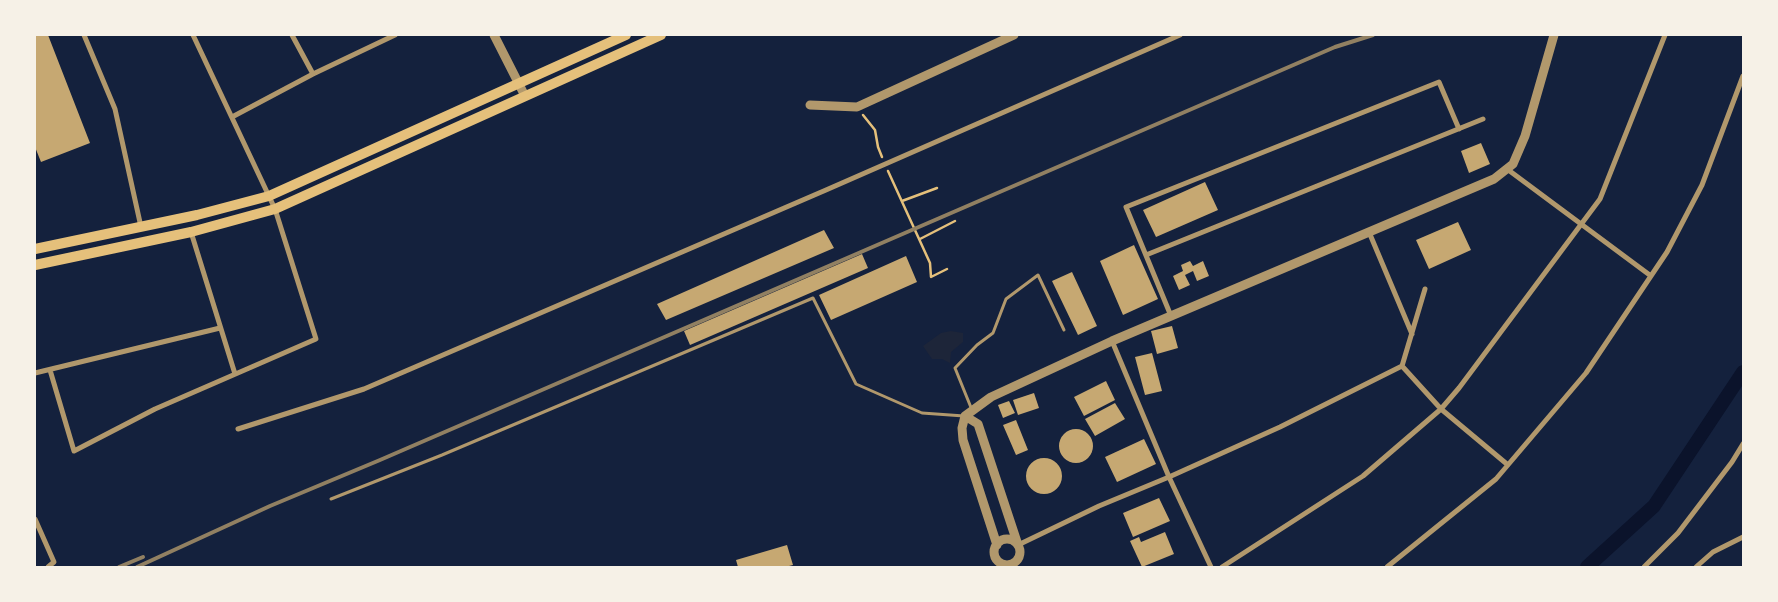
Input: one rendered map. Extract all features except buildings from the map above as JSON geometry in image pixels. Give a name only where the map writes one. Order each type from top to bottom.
[{"type":"main road","points":[[35,249],[197,215],[269,196],[626,35]]},
{"type":"main road","points":[[35,265],[191,232],[275,209],[661,35]]},
{"type":"street","points":[[84,35],[115,109],[141,227]]},
{"type":"street","points":[[50,370],[74,451],[154,409],[316,339],[275,209],[193,35]]},
{"type":"street","points":[[292,35],[313,74]]},
{"type":"street","points":[[232,116],[313,74],[395,35]]},
{"type":"street","points":[[494,35],[525,96]]},
{"type":"street","points":[[810,106],[857,107],[1014,35]]},
{"type":"street","points":[[238,429],[364,389],[1180,35]]},
{"type":"street","points":[[992,567],[996,557],[997,545],[963,440],[962,428],[968,413],[991,398],[1112,341],[1494,179],[1513,164],[1525,136],[1554,35]]},
{"type":"street","points":[[1222,567],[1363,476],[1441,409],[1459,388],[1600,200],[1665,35]]},
{"type":"street","points":[[1387,567],[1496,479],[1586,373],[1668,252],[1702,185],[1743,76]]},
{"type":"street","points":[[1171,316],[1126,207],[1439,82],[1459,129]]},
{"type":"street","points":[[1146,255],[1483,119]]},
{"type":"street","points":[[1507,169],[1651,276]]},
{"type":"street","points":[[191,232],[235,374]]},
{"type":"street","points":[[1369,232],[1412,335]]},
{"type":"street","points":[[1018,545],[1099,506],[1280,427],[1402,366],[1425,289]]},
{"type":"street","points":[[35,374],[220,328]]},
{"type":"street","points":[[1112,341],[1169,477],[1211,567]]},
{"type":"street","points":[[1402,366],[1441,409],[1508,465]]},
{"type":"street","points":[[968,413],[978,424],[1020,553],[1016,564],[1005,565],[996,557]]},
{"type":"street","points":[[1644,567],[1678,534],[1732,462],[1743,444]]},
{"type":"street","points":[[35,519],[54,562],[48,567]]},
{"type":"street","points":[[1696,567],[1712,552],[1743,537]]},
{"type":"street","points":[[997,545],[1007,539],[1012,540],[1018,545]]},
{"type":"lane","points":[[330,499],[442,456],[813,298],[856,384],[922,413],[968,413],[955,368],[977,344],[992,333],[1006,299],[1038,275],[1064,330]]},
{"type":"path","points":[[857,107],[875,130],[878,147],[930,263],[931,277],[947,269]]},
{"type":"path","points":[[902,201],[937,188]]},
{"type":"path","points":[[920,239],[955,221]]},
{"type":"shaded area","points":[[951,331],[963,333],[963,342],[951,352],[950,363],[942,359],[932,359],[923,346],[941,333]]},
{"type":"waterway","points":[[1587,567],[1654,506],[1743,372]]},
{"type":"railway","points":[[137,567],[270,506],[1335,47],[1373,35]]},
{"type":"railway","points":[[119,567],[143,557]]}]
